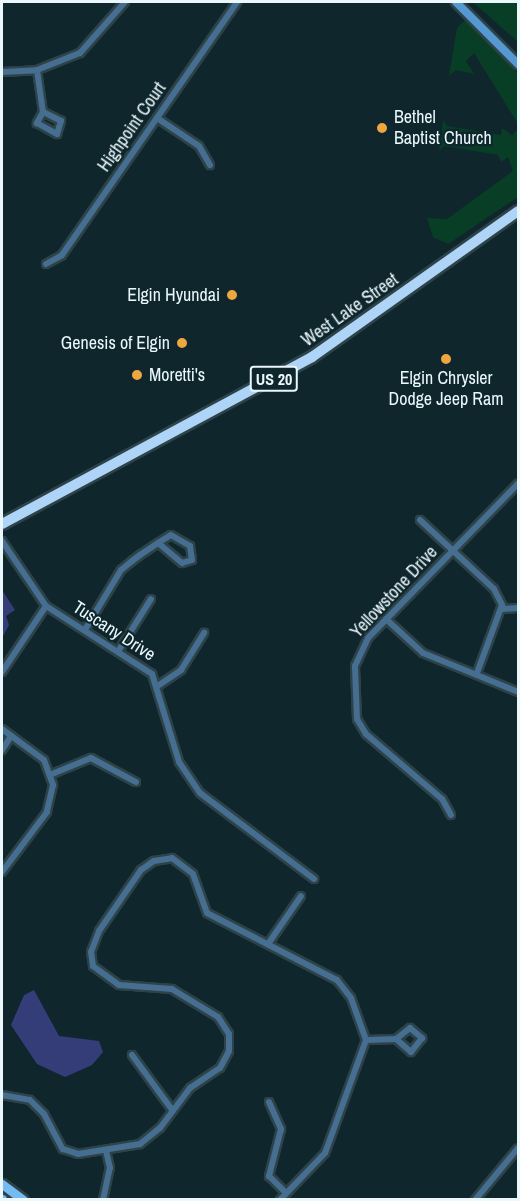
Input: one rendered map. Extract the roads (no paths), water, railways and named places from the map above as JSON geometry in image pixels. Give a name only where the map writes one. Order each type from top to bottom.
[{"type":"highway","name":"West Lake Street","points":[[2,524],[312,357],[519,211]]},
{"type":"main road","points":[[2,1184],[23,1200]]},
{"type":"street","points":[[2,72],[37,70],[88,48],[125,2]]},
{"type":"street","name":"Highpoint Court","points":[[46,264],[62,255],[237,2]]},
{"type":"street","points":[[456,2],[467,5],[519,64]]},
{"type":"street","points":[[37,70],[43,112]]},
{"type":"street","points":[[157,117],[199,146],[210,165]]},
{"type":"street","name":"Yellowstone Drive","points":[[451,815],[442,799],[366,734],[357,719],[359,650],[452,550],[519,484]]},
{"type":"street","points":[[420,520],[494,589],[502,609],[477,673]]},
{"type":"street","points":[[86,628],[121,570],[158,543],[171,535],[180,538],[194,551],[192,560],[182,563],[158,543]]},
{"type":"street","name":"Tuscany Drive","points":[[2,541],[46,606],[86,628],[119,650],[159,685],[179,762],[191,782],[314,879]]},
{"type":"street","points":[[119,650],[151,599]]},
{"type":"street","points":[[2,672],[46,606]]},
{"type":"street","points":[[502,609],[519,608]]},
{"type":"street","points":[[386,619],[423,653],[519,692]]},
{"type":"street","points":[[159,685],[181,670],[204,633]]},
{"type":"street","points":[[2,729],[37,753],[51,774],[47,812],[2,872]]},
{"type":"street","points":[[2,750],[11,736]]},
{"type":"street","points":[[51,774],[91,758],[136,782]]},
{"type":"street","points":[[2,1095],[21,1094],[39,1107],[63,1149],[78,1154],[140,1144],[172,1111],[190,1088],[220,1068],[229,1051],[229,1034],[218,1017],[172,990],[104,978],[91,952],[135,879],[154,861],[172,858],[185,864],[193,874],[200,906],[226,925],[338,980],[351,998],[366,1040],[331,1142],[280,1200]]},
{"type":"street","points":[[268,944],[301,896]]},
{"type":"street","points":[[366,1040],[396,1039]]},
{"type":"street","points":[[132,1055],[172,1111]]},
{"type":"street","points":[[269,1102],[281,1129],[269,1176],[286,1194]]},
{"type":"street","points":[[474,1200],[519,1148]]},
{"type":"street","points":[[103,1200],[110,1168],[106,1150]]},
{"type":"water","points":[[2,590],[15,610],[6,616],[9,625],[2,638]]},
{"type":"water","points":[[34,990],[59,1036],[99,1041],[103,1052],[92,1065],[65,1077],[37,1064],[11,1025],[24,995]]},
{"type":"place","name":"Bethel Baptist Church","points":[[382,128]]},
{"type":"place","name":"Elgin Hyundai","points":[[232,295]]},
{"type":"place","name":"Genesis of Elgin","points":[[182,343]]},
{"type":"place","name":"Elgin Chrysler Dodge Jeep Ram","points":[[446,359]]},
{"type":"place","name":"Moretti's","points":[[137,375]]}]
